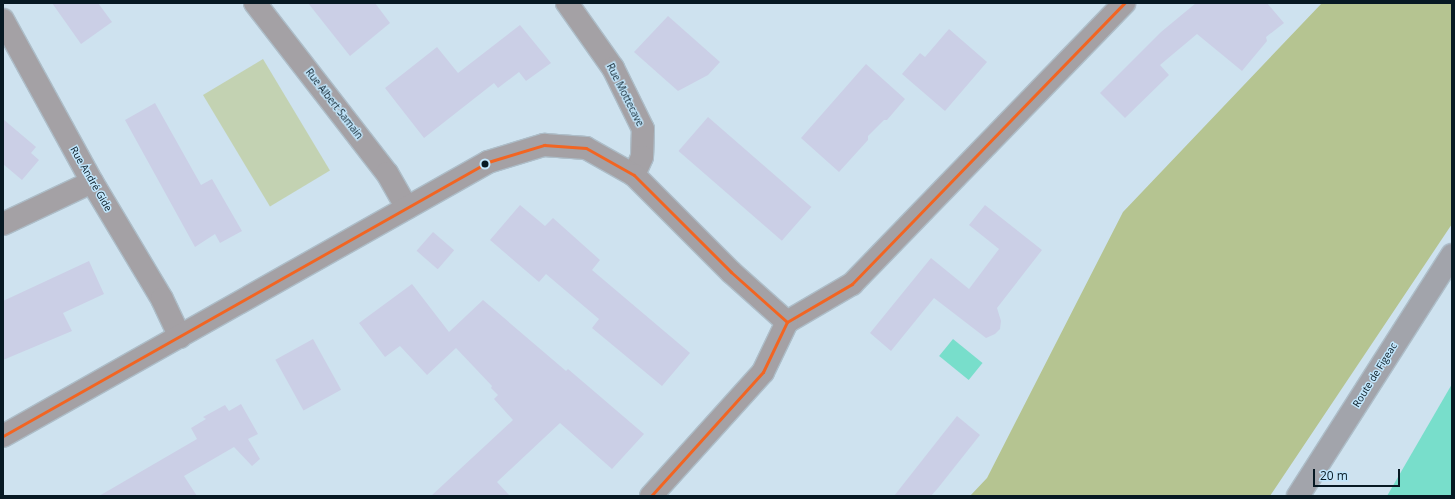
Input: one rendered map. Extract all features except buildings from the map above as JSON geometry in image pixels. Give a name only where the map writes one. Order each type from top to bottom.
[{"type":"main road","name":"Route de Figeac","points":[[1298,496],[1452,255]]},
{"type":"street","name":"Rue Albert Samain","points":[[255,3],[387,173],[407,208]]},
{"type":"street","name":"Rue Mottecave","points":[[566,3],[613,68],[643,129],[642,157],[634,175]]},
{"type":"street","points":[[651,496],[763,372],[788,322],[852,284],[1124,3]]},
{"type":"street","name":"Rue André Gide","points":[[3,20],[92,182],[162,299],[180,337]]},
{"type":"street","points":[[3,436],[488,162],[544,144],[586,148],[634,175],[731,272],[788,322]]},
{"type":"street","points":[[3,224],[92,182]]},
{"type":"shaded area","points":[[1322,3],[1452,3],[1452,224],[1270,496],[970,496],[987,478],[1123,212]]},
{"type":"shaded area","points":[[263,59],[330,170],[270,206],[203,95]]},
{"type":"shaded area","points":[[953,339],[983,363],[969,380],[939,356]]},
{"type":"shaded area","points":[[1452,384],[1452,496],[1387,496]]},
{"type":"transit line","points":[[787,322],[852,284],[1124,3]]},
{"type":"transit line","points":[[3,436],[488,162],[544,145],[586,148],[634,175],[731,272],[787,322]]},
{"type":"transit line","points":[[651,496],[763,372],[787,322]]}]
